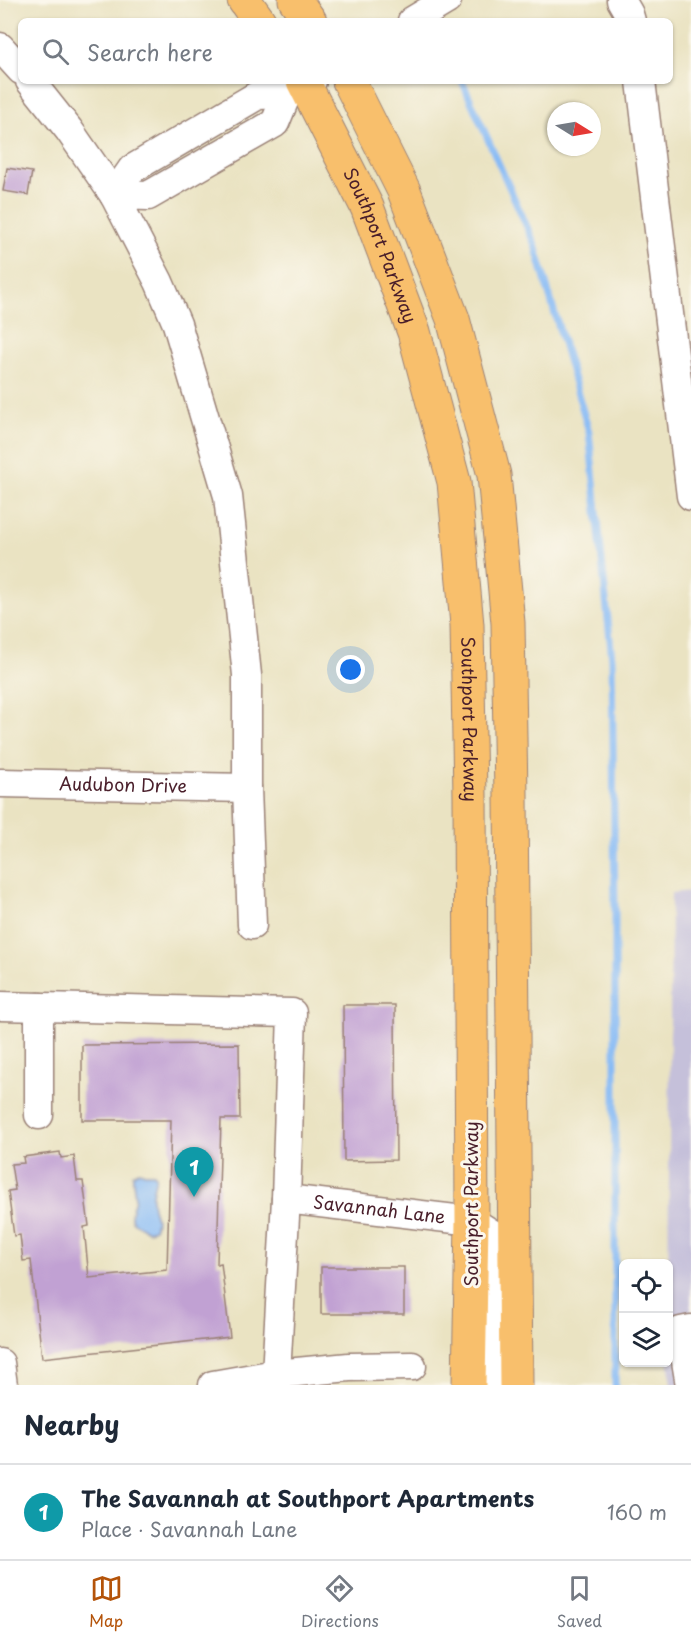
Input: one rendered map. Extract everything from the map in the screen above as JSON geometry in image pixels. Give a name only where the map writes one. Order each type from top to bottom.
[{"type":"main road","points":[[244,0],[258,18]]},
{"type":"main road","points":[[295,0],[308,18]]},
{"type":"main road","points":[[350,84],[404,191],[449,309],[494,475],[508,623],[516,1385]]},
{"type":"main road","name":"Southport Parkway","points":[[302,85],[367,207],[414,332],[454,482],[467,626],[471,808],[472,1221],[469,1385]]},
{"type":"street","points":[[417,18],[447,0]]},
{"type":"street","points":[[621,0],[630,18]]},
{"type":"street","points":[[0,48],[18,67]]},
{"type":"street","points":[[32,84],[69,130],[114,195],[159,282],[177,324],[228,496],[247,675],[247,788],[252,925]]},
{"type":"street","points":[[641,84],[691,496]]},
{"type":"street","points":[[114,195],[148,196],[275,123],[302,85]]},
{"type":"street","name":"Audubon Drive","points":[[0,783],[247,788]]},
{"type":"street","points":[[0,1006],[292,1013],[286,1199],[276,1374]]},
{"type":"street","points":[[39,1007],[39,1115]]},
{"type":"street","name":"Savannah Lane","points":[[286,1199],[472,1221]]},
{"type":"street","points":[[472,1221],[494,1235],[496,1385]]},
{"type":"street","points":[[690,1385],[681,1331],[691,1329]]},
{"type":"street","points":[[0,1363],[3,1385]]},
{"type":"street","points":[[213,1385],[276,1374],[349,1367],[412,1366]]},
{"type":"shaded area","points":[[691,891],[691,1385],[671,1385],[669,1367],[673,1367],[673,1259],[668,1259],[671,893]]},
{"type":"water","points":[[139,1171],[154,1173],[156,1176],[152,1204],[156,1221],[154,1229],[150,1231],[133,1222],[131,1217],[135,1198],[133,1174]]},
{"type":"building","points":[[7,168],[32,172],[28,195],[3,191]]},
{"type":"building","points":[[343,1005],[395,1005],[396,1160],[344,1161]]},
{"type":"building","points":[[239,1044],[240,1119],[221,1119],[217,1264],[221,1263],[230,1337],[42,1358],[31,1260],[23,1261],[20,1235],[14,1236],[8,1191],[15,1190],[11,1164],[24,1163],[23,1157],[60,1152],[61,1158],[74,1156],[77,1181],[83,1181],[89,1226],[84,1227],[89,1278],[167,1270],[171,1120],[82,1120],[82,1045]]},
{"type":"building","points":[[321,1267],[404,1267],[404,1314],[321,1314]]},
{"type":"waterway","points":[[463,84],[535,245],[589,432],[612,659],[615,912],[615,1385]]},
{"type":"place","name":"The Savannah at Southport Apartments","points":[[194,1197]]}]
